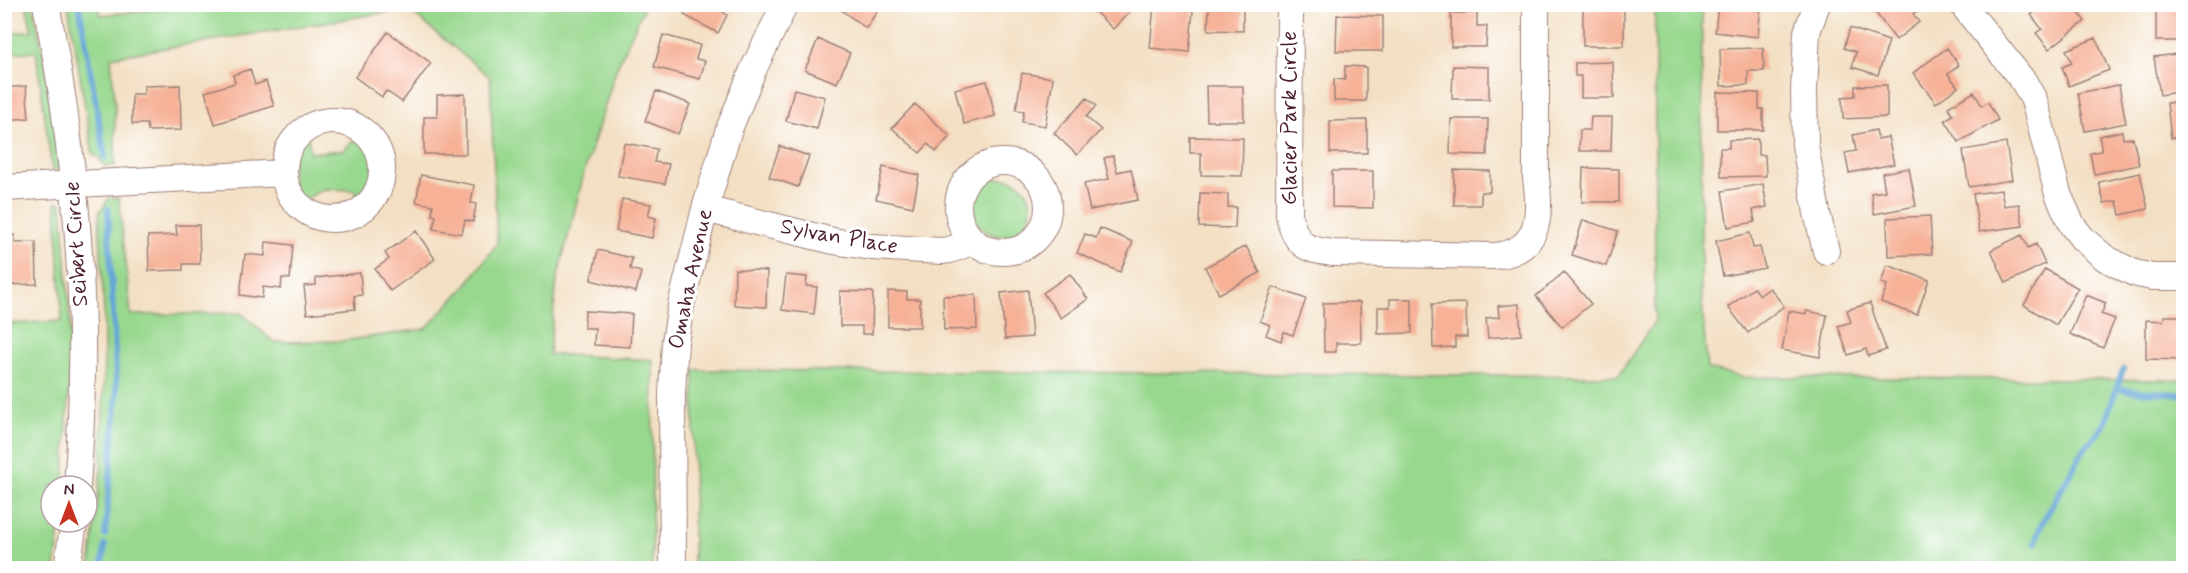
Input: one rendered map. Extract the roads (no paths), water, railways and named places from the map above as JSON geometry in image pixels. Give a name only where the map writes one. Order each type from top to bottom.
[{"type":"street","name":"Seibert Circle","points":[[46,4],[66,120],[74,185],[83,334],[78,474]]},
{"type":"street","name":"Omaha Avenue","points":[[673,568],[672,393],[681,305],[705,209],[734,117],[760,55],[785,4]]},
{"type":"street","name":"Glacier Park Circle","points":[[1290,4],[1289,215],[1300,242],[1309,249],[1334,253],[1494,256],[1507,253],[1526,242],[1538,223],[1536,4]]},
{"type":"street","points":[[1816,4],[1807,32],[1804,90],[1805,145],[1816,213],[1826,251]]},
{"type":"street","points":[[1962,4],[2024,82],[2034,100],[2058,194],[2066,213],[2083,239],[2105,258],[2134,273],[2152,277],[2184,277]]},
{"type":"street","points":[[4,188],[283,173]]},
{"type":"street","name":"Sylvan Place","points":[[705,209],[814,236],[872,246],[941,251],[959,248],[974,241]]},
{"type":"street","points":[[67,568],[72,534]]},
{"type":"waterway","points":[[79,4],[105,157]]},
{"type":"waterway","points":[[105,535],[117,395],[108,209]]},
{"type":"waterway","points":[[2035,544],[2041,525],[2084,449],[2104,426],[2123,369]]},
{"type":"waterway","points":[[2117,388],[2184,396]]},
{"type":"waterway","points":[[102,568],[105,545]]}]
